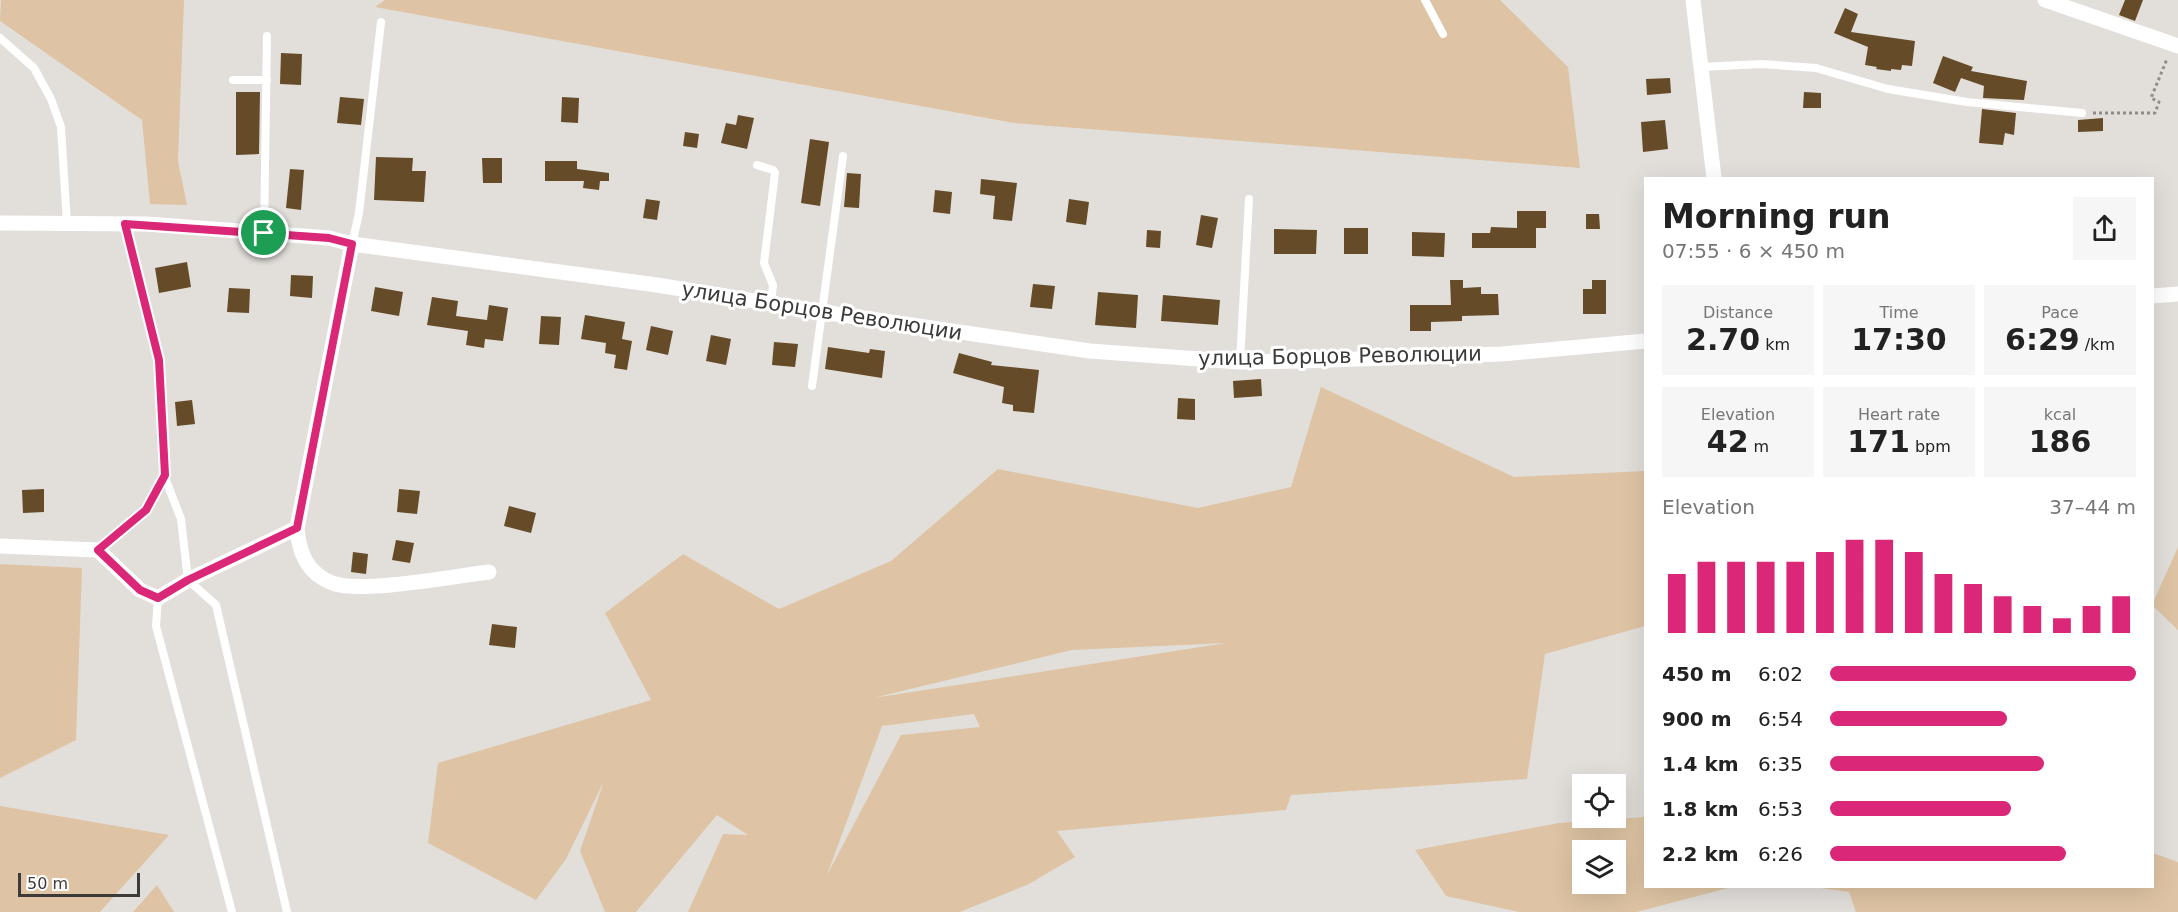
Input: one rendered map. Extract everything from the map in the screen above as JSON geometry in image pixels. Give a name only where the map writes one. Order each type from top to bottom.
[{"type":"street","points":[[1693,0],[1714,177]]},
{"type":"street","points":[[2045,0],[2176,45]]},
{"type":"street","name":"улица Борцов Революции","points":[[0,223],[125,224],[329,238],[352,244],[657,285],[822,312],[1090,351],[1240,362],[1502,354],[1644,341]]},
{"type":"street","points":[[352,244],[297,528],[299,549],[312,570],[333,583],[368,587],[489,572]]},
{"type":"street","points":[[2154,296],[2178,294]]},
{"type":"street","points":[[0,546],[98,550],[140,590],[158,598],[188,580],[297,528]]},
{"type":"lane","points":[[1425,0],[1443,34]]},
{"type":"lane","points":[[352,244],[359,213],[381,22]]},
{"type":"lane","points":[[264,233],[267,36]]},
{"type":"lane","points":[[0,38],[34,68],[51,99],[61,127],[67,224]]},
{"type":"lane","points":[[1701,67],[1762,64],[1816,68],[1899,91],[1967,102],[2082,113]]},
{"type":"lane","points":[[233,80],[267,80]]},
{"type":"lane","points":[[812,386],[843,156]]},
{"type":"lane","points":[[757,165],[773,170],[775,173],[764,263],[773,285],[771,303]]},
{"type":"lane","points":[[1240,362],[1249,199]]},
{"type":"lane","points":[[125,224],[159,360],[165,475],[181,519],[188,580],[216,604],[286,912]]},
{"type":"lane","points":[[98,550],[146,510],[165,475]]},
{"type":"lane","points":[[158,598],[156,626],[232,912]]},
{"type":"path","points":[[2082,113],[2155,113],[2159,102],[2151,98],[2176,45]]},
{"type":"shaded area","points":[[1,0],[184,0],[178,161],[187,205],[150,204],[142,120],[0,21]]},
{"type":"shaded area","points":[[385,0],[1500,0],[1568,67],[1580,168],[1014,123],[375,7]]},
{"type":"shaded area","points":[[1321,387],[1514,477],[1644,471],[1644,626],[1545,654],[1527,779],[1291,795],[1286,810],[1057,831],[1075,857],[1029,884],[960,912],[688,912],[723,834],[748,835],[717,815],[636,912],[605,912],[580,851],[604,781],[566,859],[536,900],[428,843],[438,763],[651,700],[605,613],[683,554],[779,609],[891,561],[998,469],[1198,508],[1291,487]],"holes":[[[1226,643],[873,698],[1072,650]],[[974,714],[980,727],[901,735],[827,875],[882,726]]]},
{"type":"shaded area","points":[[2178,547],[2178,630],[2154,607],[2154,601]]},
{"type":"shaded area","points":[[0,564],[82,568],[76,740],[0,778]]},
{"type":"shaded area","points":[[0,806],[169,835],[100,912],[0,912]]},
{"type":"shaded area","points":[[1644,817],[1644,888],[1728,888],[1637,912],[1519,912],[1446,896],[1415,850],[1559,823],[1572,822],[1572,828],[1626,828],[1626,818]]},
{"type":"shaded area","points":[[2154,853],[2178,862],[2178,912],[1856,912],[1849,892],[1821,888],[2154,888]]},
{"type":"shaded area","points":[[157,885],[174,912],[133,912]]},
{"type":"building","points":[[2125,0],[2143,0],[2135,21],[2119,15]]},
{"type":"building","points":[[1845,8],[1858,14],[1851,32],[1915,41],[1912,66],[1902,65],[1901,70],[1891,69],[1891,71],[1865,65],[1868,47],[1834,33]]},
{"type":"building","points":[[281,53],[302,54],[301,85],[280,84]]},
{"type":"building","points":[[1943,56],[1973,67],[1971,71],[2027,81],[2024,100],[1983,98],[1984,86],[1961,78],[1955,92],[1933,83]]},
{"type":"building","points":[[1670,78],[1671,93],[1647,95],[1646,79]]},
{"type":"building","points":[[236,92],[260,92],[259,154],[236,155]]},
{"type":"building","points":[[1804,92],[1821,93],[1821,108],[1803,108]]},
{"type":"building","points":[[340,97],[364,99],[361,125],[337,123]]},
{"type":"building","points":[[562,97],[579,98],[578,123],[561,122]]},
{"type":"building","points":[[1982,109],[2016,113],[2014,135],[2005,133],[2003,145],[1979,143]]},
{"type":"building","points":[[738,115],[754,118],[747,149],[721,143],[726,123],[736,125]]},
{"type":"building","points":[[2103,118],[2103,131],[2078,132],[2078,120]]},
{"type":"building","points":[[1665,120],[1668,149],[1643,152],[1641,122]]},
{"type":"building","points":[[685,132],[699,134],[697,148],[683,146]]},
{"type":"building","points":[[810,139],[829,142],[820,206],[801,203]]},
{"type":"building","points":[[376,157],[413,158],[412,171],[426,171],[424,202],[374,200]]},
{"type":"building","points":[[482,158],[502,158],[502,183],[483,183]]},
{"type":"building","points":[[545,161],[577,161],[577,169],[609,173],[609,181],[600,181],[599,190],[583,188],[584,181],[545,181]]},
{"type":"building","points":[[290,169],[304,170],[301,210],[286,208]]},
{"type":"building","points":[[847,173],[861,174],[859,208],[844,207]]},
{"type":"building","points":[[981,179],[1017,183],[1012,221],[993,219],[995,196],[980,194]]},
{"type":"building","points":[[935,190],[952,192],[950,214],[933,212]]},
{"type":"building","points":[[646,199],[660,201],[657,220],[643,218]]},
{"type":"building","points":[[1069,199],[1089,202],[1086,225],[1066,222]]},
{"type":"building","points":[[1517,211],[1546,211],[1546,228],[1536,228],[1536,248],[1472,248],[1472,233],[1490,233],[1491,227],[1517,228]]},
{"type":"building","points":[[1586,214],[1599,214],[1600,229],[1586,229]]},
{"type":"building","points":[[1201,215],[1218,218],[1212,248],[1196,245]]},
{"type":"building","points":[[1344,228],[1368,228],[1368,254],[1344,254]]},
{"type":"building","points":[[1274,229],[1317,230],[1316,254],[1274,254]]},
{"type":"building","points":[[1147,230],[1161,231],[1160,248],[1146,247]]},
{"type":"building","points":[[1412,232],[1445,233],[1444,257],[1412,256]]},
{"type":"building","points":[[187,262],[191,287],[159,293],[155,268]]},
{"type":"building","points":[[291,275],[313,276],[312,298],[290,296]]},
{"type":"building","points":[[1450,280],[1463,280],[1463,288],[1481,287],[1481,294],[1498,294],[1499,315],[1462,316],[1462,321],[1431,322],[1431,331],[1410,331],[1410,305],[1451,305]]},
{"type":"building","points":[[1592,280],[1606,280],[1606,314],[1583,314],[1583,289],[1592,289]]},
{"type":"building","points":[[1033,284],[1055,286],[1052,309],[1030,307]]},
{"type":"building","points":[[375,287],[403,292],[399,316],[371,311]]},
{"type":"building","points":[[229,288],[250,289],[249,313],[227,312]]},
{"type":"building","points":[[1098,292],[1138,295],[1136,328],[1095,325]]},
{"type":"building","points":[[1163,295],[1220,300],[1218,325],[1161,321]]},
{"type":"building","points":[[432,297],[458,301],[456,316],[487,320],[489,305],[508,308],[503,341],[485,339],[484,348],[466,345],[468,331],[427,325]]},
{"type":"building","points":[[585,315],[625,322],[622,339],[632,341],[627,370],[614,368],[616,355],[605,353],[606,343],[581,339]]},
{"type":"building","points":[[541,316],[561,317],[559,345],[539,344]]},
{"type":"building","points":[[651,326],[673,331],[668,355],[646,350]]},
{"type":"building","points":[[711,335],[731,339],[726,365],[706,361]]},
{"type":"building","points":[[774,342],[798,344],[795,367],[772,365]]},
{"type":"building","points":[[828,347],[869,353],[870,349],[885,351],[882,378],[825,369]]},
{"type":"building","points":[[959,353],[992,362],[991,365],[1039,370],[1034,413],[1013,411],[1013,405],[1002,403],[1004,387],[953,373]]},
{"type":"building","points":[[1261,379],[1262,396],[1234,398],[1233,381]]},
{"type":"building","points":[[1178,398],[1195,399],[1195,420],[1177,419]]},
{"type":"building","points":[[192,400],[195,424],[177,426],[175,402]]},
{"type":"building","points":[[44,489],[44,512],[23,513],[22,490]]},
{"type":"building","points":[[399,489],[420,491],[417,514],[397,512]]},
{"type":"building","points":[[509,506],[536,513],[531,533],[504,526]]},
{"type":"building","points":[[396,540],[414,543],[410,563],[392,560]]},
{"type":"building","points":[[353,552],[368,554],[366,574],[351,572]]},
{"type":"building","points":[[492,624],[517,627],[515,648],[489,645]]},
{"type":"route","points":[[125,224],[264,233],[329,238],[352,244],[297,528],[188,580],[158,598],[140,590],[98,550],[146,510],[165,475],[159,360],[125,224]]}]
